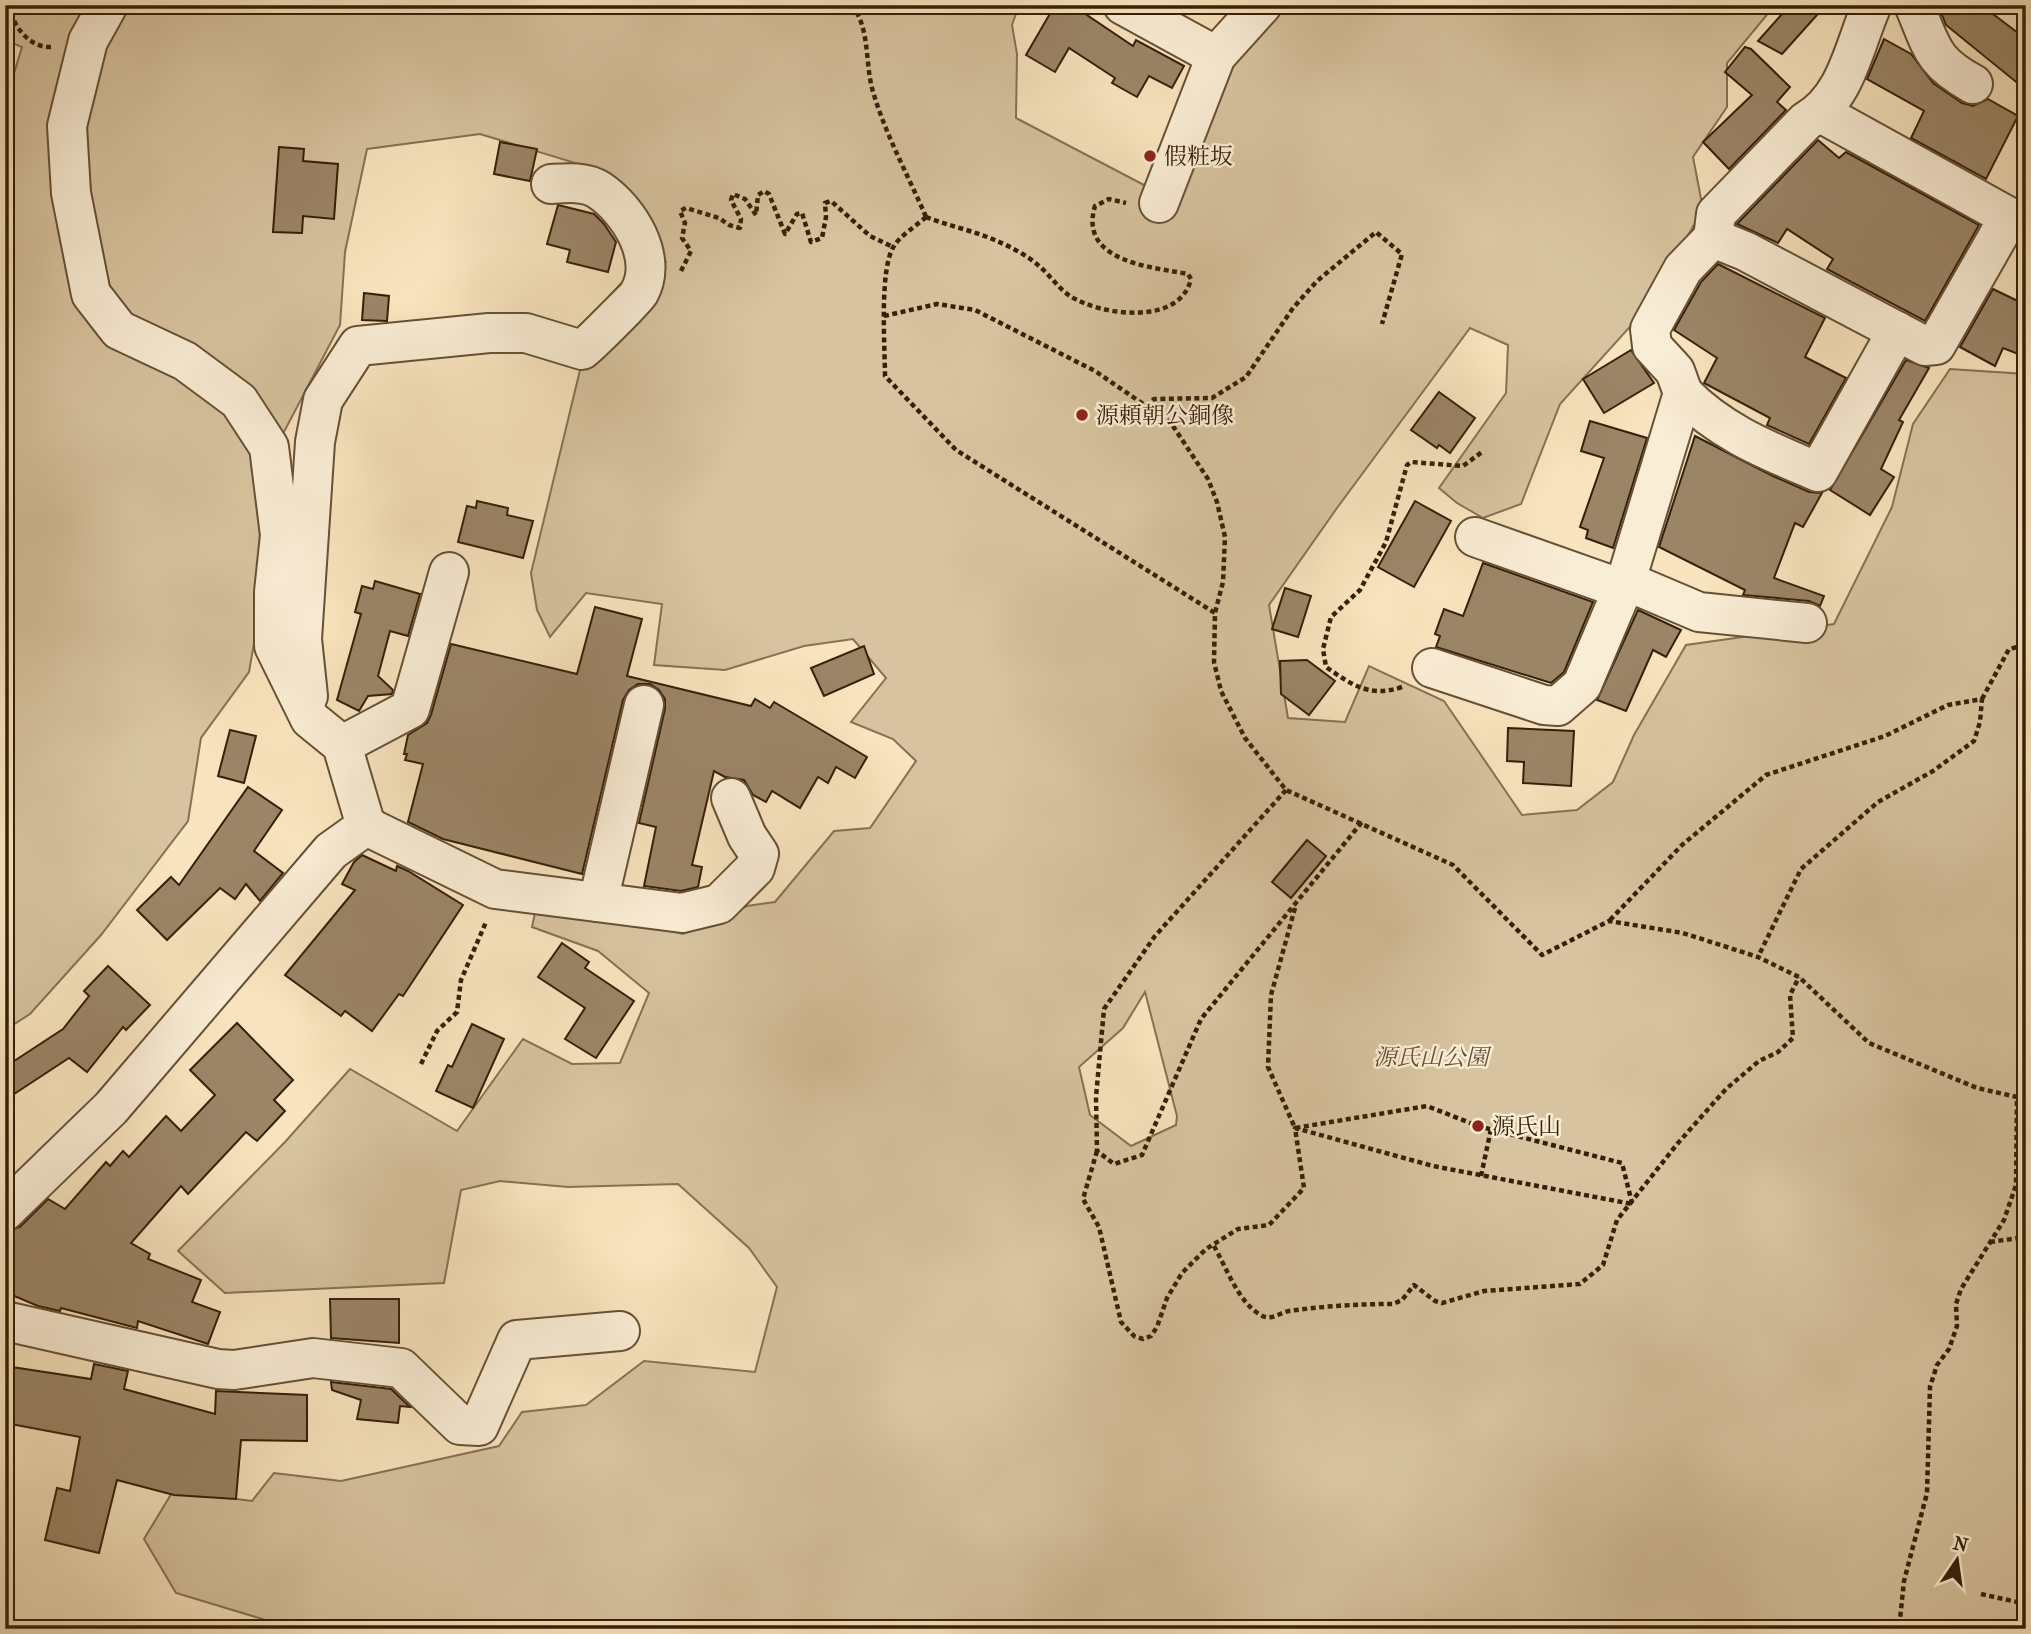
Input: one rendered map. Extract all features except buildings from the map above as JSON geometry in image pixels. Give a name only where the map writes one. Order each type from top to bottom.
[{"type":"street","points":[[108,5],[88,41],[67,126],[71,193],[91,294],[119,330],[185,360],[239,401],[269,447],[280,535],[274,592],[274,646],[310,719],[342,746],[366,826],[495,889],[681,913],[719,904],[744,882],[755,868],[759,854],[747,836],[731,798]]},
{"type":"street","points":[[1123,5],[1216,56]]},
{"type":"street","points":[[1159,203],[1216,56],[1262,5]]},
{"type":"street","points":[[1872,5],[1847,72],[1821,113],[1806,121],[1716,214],[1713,238],[1683,269],[1650,329],[1652,346],[1675,370],[1683,393],[1714,421],[1755,445],[1818,472],[1897,331]]},
{"type":"street","points":[[1914,5],[1935,55],[1948,70],[1973,84]]},
{"type":"street","points":[[1713,238],[1745,251],[1925,346],[1936,345],[2009,217],[1821,113]]},
{"type":"street","points":[[310,719],[302,639],[315,442],[323,400],[358,346],[489,333],[526,333],[582,351],[639,293],[646,259],[631,225],[598,189],[573,182],[551,184]]},
{"type":"street","points":[[1432,668],[1544,705],[1558,706],[1582,685],[1624,585],[1683,393]]},
{"type":"street","points":[[1475,537],[1699,612],[1807,623]]},
{"type":"street","points":[[342,746],[410,709],[449,572]]},
{"type":"street","points":[[598,902],[644,705]]},
{"type":"street","points":[[5,1211],[111,1108],[331,851],[366,826]]},
{"type":"street","points":[[5,1321],[218,1369],[234,1370],[313,1358],[401,1368],[460,1425],[479,1426],[517,1340],[620,1331]]},
{"type":"path","points":[[9,5],[11,18],[31,41],[47,48],[58,46]]},
{"type":"path","points":[[852,5],[859,14],[872,87],[926,217],[996,240],[1038,265],[1070,296],[1108,311],[1128,313],[1157,311],[1177,302],[1189,290],[1191,279],[1188,274],[1143,268],[1107,249],[1093,235],[1091,219],[1095,206],[1109,199],[1136,204],[1159,203]]},
{"type":"path","points":[[639,293],[655,289],[666,275],[681,271],[685,266],[691,251],[682,238],[685,223],[680,214],[682,209],[719,218],[740,228],[741,219],[731,200],[733,194],[746,200],[756,215],[758,195],[764,191],[769,194],[785,234],[797,214],[802,213],[807,237],[811,242],[822,238],[825,204],[831,201],[870,236],[893,247]]},
{"type":"path","points":[[926,217],[893,247],[884,316],[885,376],[956,450],[1214,613]]},
{"type":"path","points":[[1146,406],[1154,399],[1212,398],[1246,377],[1272,335],[1317,281],[1376,232],[1402,254],[1382,324]]},
{"type":"path","points":[[884,316],[937,304],[975,310],[1023,332],[1095,371],[1171,423],[1208,479],[1217,502],[1225,537],[1223,582],[1214,613],[1214,662],[1221,691],[1245,738],[1286,790],[1453,865],[1542,955],[1609,921],[1682,845],[1766,775],[1885,736],[1948,705],[1982,699]]},
{"type":"path","points":[[1432,668],[1425,680],[1393,690],[1366,692],[1356,688],[1326,667],[1323,649],[1328,626],[1331,617],[1360,590],[1386,542],[1407,465],[1410,462],[1463,466],[1482,452]]},
{"type":"path","points":[[1758,957],[1801,869],[1878,802],[1933,771],[1973,741],[1980,722],[1982,699],[2009,649],[2026,645]]},
{"type":"path","points":[[1286,790],[1155,936],[1104,1009],[1096,1097],[1097,1150],[1083,1199],[1099,1227],[1121,1322],[1133,1336],[1143,1339],[1151,1336],[1157,1327],[1167,1297],[1182,1273],[1206,1249],[1238,1229],[1269,1225],[1304,1188],[1295,1128],[1268,1067],[1272,995],[1295,905]]},
{"type":"path","points":[[1097,1150],[1114,1164],[1142,1156],[1201,1019],[1362,822]]},
{"type":"path","points":[[421,1063],[437,1031],[457,1012],[461,980],[482,933],[495,889]]},
{"type":"path","points":[[1609,921],[1683,933],[1758,957],[1799,978],[1868,1043],[1977,1088],[2017,1097],[2016,1185],[2004,1220],[1961,1289],[1956,1304],[1957,1326],[1949,1349],[1937,1365],[1930,1387],[1927,1493],[1904,1581],[1899,1629]]},
{"type":"path","points":[[1214,1246],[1249,1307],[1262,1317],[1275,1317],[1283,1312],[1302,1309],[1393,1304],[1402,1300],[1414,1285],[1435,1301],[1443,1303],[1484,1291],[1580,1284],[1603,1265],[1617,1220],[1678,1143],[1726,1089],[1759,1060],[1778,1052],[1793,1038],[1790,995],[1799,978]]},
{"type":"path","points":[[1295,1128],[1427,1106],[1491,1129],[1622,1163],[1632,1204]]},
{"type":"path","points":[[1295,1128],[1433,1166],[1632,1204]]},
{"type":"path","points":[[1481,1176],[1491,1129]]},
{"type":"path","points":[[1989,1242],[2026,1237]]},
{"type":"path","points":[[1981,1594],[2026,1604]]},
{"type":"green space","name":"源氏山公園","points":[[5,5],[1019,5],[1012,25],[1017,54],[1016,118],[1144,185],[1166,169],[1260,5],[1775,5],[1727,63],[1727,107],[1693,157],[1703,209],[1647,308],[1560,404],[1521,504],[1483,518],[1457,503],[1439,488],[1506,393],[1508,345],[1470,328],[1269,605],[1288,718],[1345,722],[1369,666],[1444,701],[1522,815],[1577,810],[1613,782],[1634,735],[1686,645],[1834,624],[1892,507],[1913,424],[1950,369],[2026,374],[2026,1629],[264,1629],[269,1621],[176,1593],[144,1539],[173,1491],[252,1501],[274,1473],[341,1481],[499,1446],[522,1412],[586,1405],[644,1361],[755,1372],[777,1287],[749,1248],[678,1184],[568,1187],[500,1181],[461,1190],[444,1283],[225,1293],[178,1251],[285,1142],[350,1069],[457,1131],[523,1039],[572,1064],[620,1063],[649,993],[598,951],[532,927],[535,913],[633,921],[683,934],[747,906],[775,902],[834,831],[870,828],[916,761],[893,739],[851,722],[886,678],[853,639],[804,646],[725,670],[654,665],[662,604],[586,593],[550,637],[537,610],[531,573],[581,366],[666,262],[595,169],[480,134],[367,149],[345,252],[340,325],[275,449],[266,574],[249,672],[201,738],[188,821],[101,935],[30,1014],[5,1030],[5,103],[22,47],[5,40]],"holes":[[[1145,992],[1177,1116],[1176,1125],[1131,1146],[1090,1115],[1079,1067],[1123,1028]]]},
{"type":"place","name":"假粧坂","points":[[1150,156]]},
{"type":"place","name":"源頼朝公銅像","points":[[1082,415]]},
{"type":"place","name":"源氏山","points":[[1478,1126]]}]
